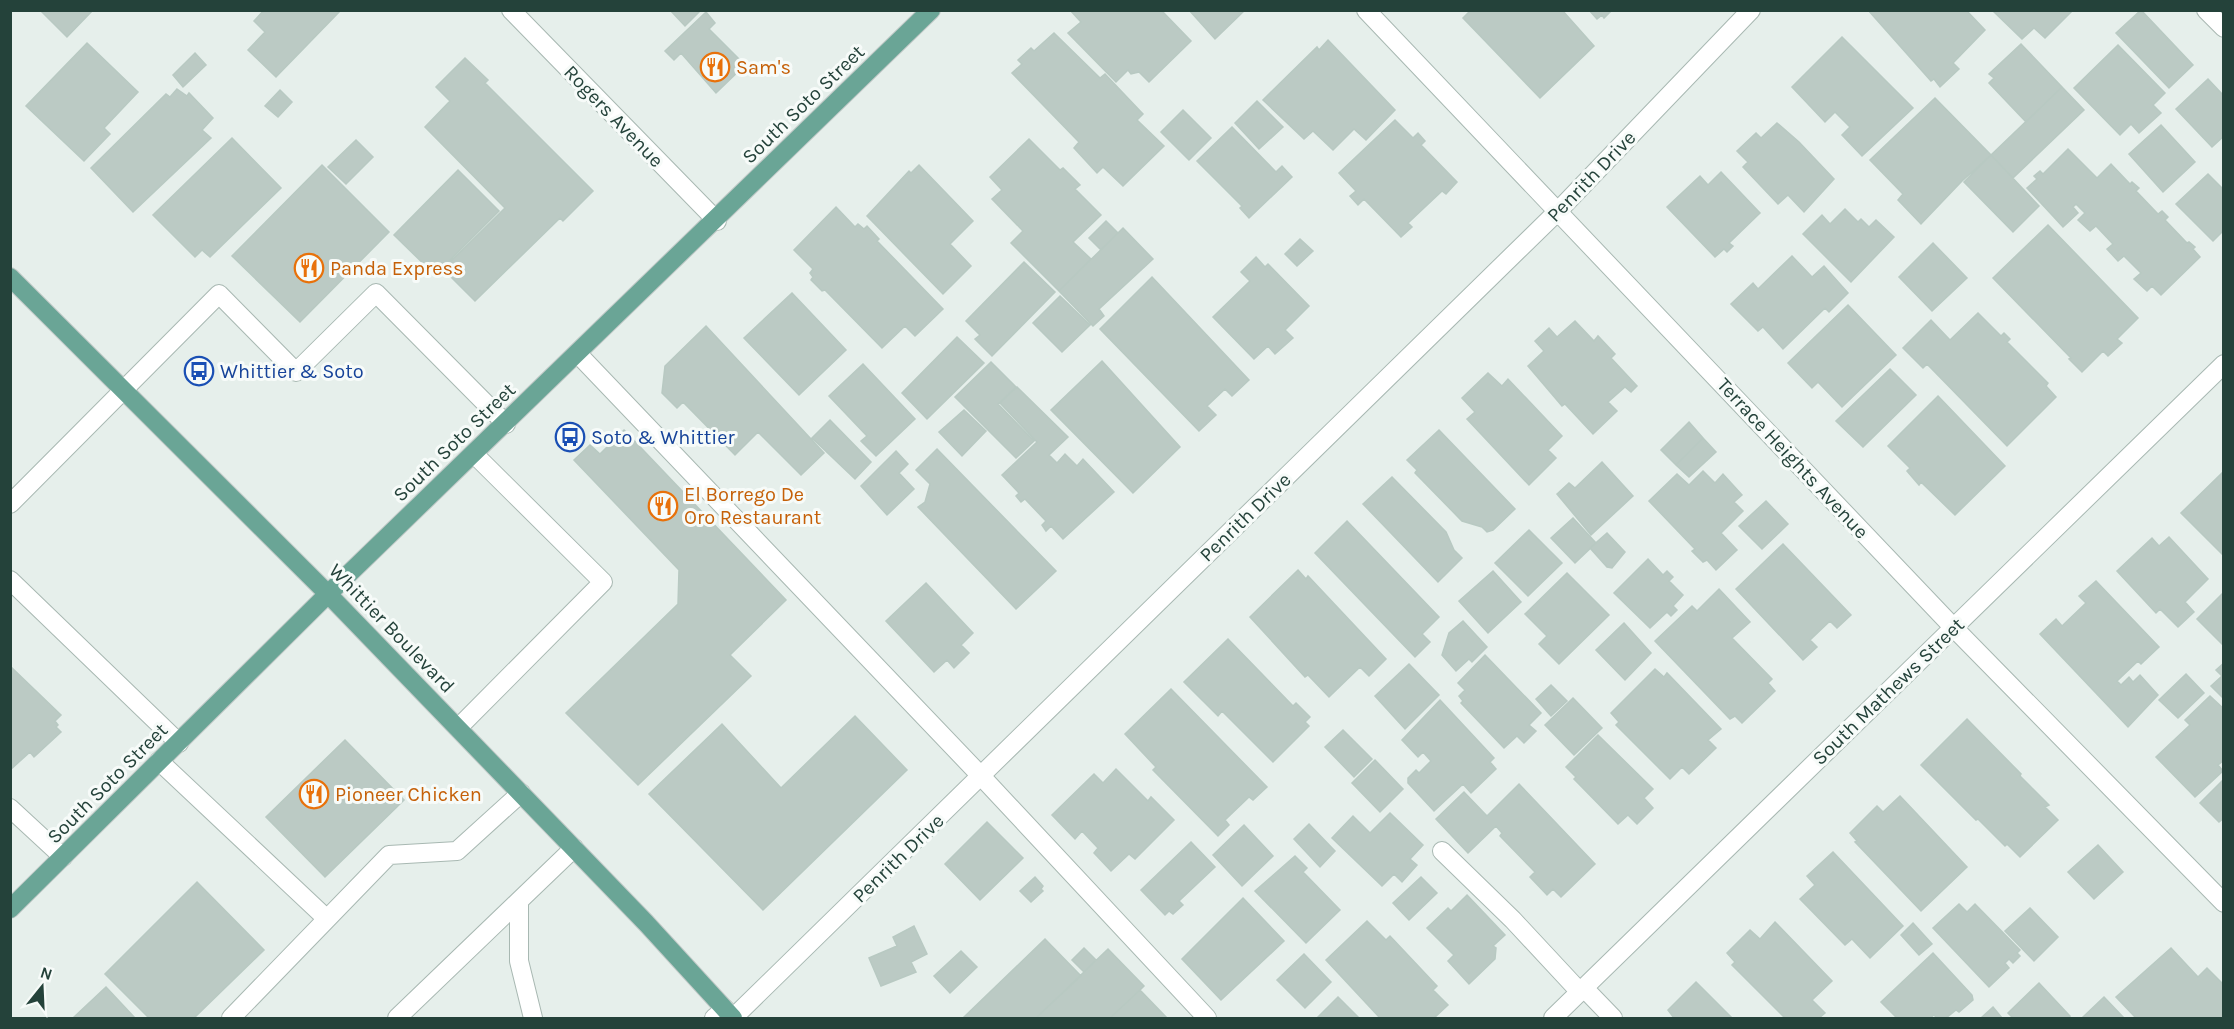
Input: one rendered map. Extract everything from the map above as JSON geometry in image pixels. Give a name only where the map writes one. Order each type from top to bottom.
[{"type":"main road","name":"South Soto Street","points":[[10,909],[328,594],[717,220],[931,10]]},
{"type":"main road","name":"Whittier Boulevard","points":[[10,277],[328,594],[521,793],[726,1016]]},
{"type":"street","name":"Rogers Avenue","points":[[511,10],[717,220]]},
{"type":"street","name":"Terrace Heights Avenue","points":[[1366,10],[1559,210],[1953,627],[2223,903]]},
{"type":"street","name":"Penrith Drive","points":[[726,1016],[981,776],[1559,210],[1751,10]]},
{"type":"street","points":[[2206,10],[2223,28]]},
{"type":"street","points":[[10,504],[219,294],[296,372],[376,293],[506,424]]},
{"type":"street","points":[[578,354],[981,776],[1207,1018]]},
{"type":"street","name":"South Mathews Street","points":[[1553,1018],[2223,364]]},
{"type":"street","points":[[458,728],[603,582],[474,454]]},
{"type":"street","points":[[10,580],[179,743]]},
{"type":"street","points":[[159,761],[327,919]]},
{"type":"street","points":[[231,1018],[389,855],[457,851],[521,793]]},
{"type":"street","points":[[10,808],[63,858]]},
{"type":"street","points":[[397,1018],[574,848]]},
{"type":"street","points":[[1442,851],[1613,1018]]},
{"type":"street","points":[[519,901],[519,961],[533,1018]]},
{"type":"building","points":[[40,10],[93,10],[67,37]]},
{"type":"building","points":[[264,10],[341,10],[276,77],[248,50],[265,32],[254,21]]},
{"type":"building","points":[[670,10],[701,10],[685,26]]},
{"type":"building","points":[[1070,10],[1161,10],[1191,41],[1149,82],[1139,72],[1131,74],[1128,70],[1116,82],[1068,33],[1081,22]]},
{"type":"building","points":[[1189,10],[1245,10],[1215,39]]},
{"type":"building","points":[[1471,10],[1562,10],[1594,46],[1540,98],[1463,18]]},
{"type":"building","points":[[1589,10],[1612,10],[1604,18],[1602,15],[1597,19]]},
{"type":"building","points":[[1868,10],[1966,10],[1985,30],[1953,63],[1959,69],[1940,87],[1934,79],[1931,81]]},
{"type":"building","points":[[1992,10],[2073,10],[2045,38],[2034,28],[2022,39]]},
{"type":"building","points":[[2141,10],[2193,65],[2169,88],[2116,33]]},
{"type":"building","points":[[706,12],[715,23],[709,29],[745,65],[716,93],[681,53],[674,60],[665,51]]},
{"type":"building","points":[[1054,33],[1100,78],[1105,74],[1143,114],[1137,120],[1164,146],[1123,186],[1103,167],[1097,173],[1074,148],[1079,142],[1012,73],[1022,64],[1018,60],[1031,48],[1034,51]]},
{"type":"building","points":[[1842,37],[1913,108],[1862,156],[1842,135],[1850,127],[1835,112],[1825,122],[1792,87]]},
{"type":"building","points":[[1328,40],[1395,110],[1366,140],[1354,129],[1333,150],[1313,131],[1304,139],[1263,100],[1317,47],[1319,50]]},
{"type":"building","points":[[87,43],[138,92],[104,128],[110,134],[84,161],[26,106]]},
{"type":"building","points":[[2021,44],[2062,87],[2026,122],[1989,83],[1994,78],[1989,74]]},
{"type":"building","points":[[2118,45],[2165,93],[2153,105],[2161,113],[2139,133],[2131,124],[2120,135],[2074,88]]},
{"type":"building","points":[[195,53],[206,65],[183,87],[173,75]]},
{"type":"building","points":[[465,58],[488,80],[485,83],[593,191],[563,221],[560,218],[475,301],[443,269],[505,208],[425,127],[450,101],[436,87]]},
{"type":"building","points":[[2208,79],[2224,96],[2224,136],[2212,147],[2176,109]]},
{"type":"building","points":[[2062,87],[2084,110],[2013,178],[1991,155]]},
{"type":"building","points":[[177,89],[187,96],[189,93],[213,118],[202,130],[211,138],[133,212],[91,168],[166,94],[170,97]]},
{"type":"building","points":[[280,90],[292,102],[278,117],[265,106]]},
{"type":"building","points":[[1935,98],[1991,155],[1962,181],[1921,224],[1898,200],[1903,194],[1870,160]]},
{"type":"building","points":[[1257,101],[1283,127],[1259,149],[1235,123]]},
{"type":"building","points":[[1183,110],[1211,138],[1189,160],[1161,132]]},
{"type":"building","points":[[1395,120],[1413,138],[1418,133],[1425,141],[1421,145],[1457,182],[1446,194],[1442,191],[1408,223],[1412,227],[1401,237],[1364,199],[1358,205],[1350,196],[1356,191],[1339,173]]},
{"type":"building","points":[[1777,123],[1799,142],[1834,179],[1804,212],[1788,195],[1778,204],[1743,167],[1748,162],[1737,151],[1756,133],[1761,138]]},
{"type":"building","points":[[2161,125],[2195,162],[2163,192],[2129,154]]},
{"type":"building","points":[[1232,127],[1276,172],[1282,166],[1292,177],[1249,218],[1240,208],[1242,206],[1197,161]]},
{"type":"building","points":[[232,138],[281,188],[210,257],[202,250],[195,257],[153,215]]},
{"type":"building","points":[[1029,139],[1060,170],[1063,168],[1080,185],[1075,189],[1101,215],[1073,242],[1091,259],[1059,291],[1011,243],[1023,231],[992,199],[1002,190],[990,177]]},
{"type":"building","points":[[356,140],[373,157],[346,184],[328,167]]},
{"type":"building","points":[[2068,149],[2097,178],[2111,164],[2130,184],[2132,182],[2139,188],[2136,191],[2158,214],[2162,211],[2168,217],[2165,220],[2187,243],[2195,247],[2193,249],[2200,257],[2161,295],[2152,286],[2147,291],[2134,279],[2141,273],[2124,256],[2118,261],[2107,249],[2113,244],[2096,226],[2090,231],[2078,220],[2085,213],[2076,204],[2073,207],[2078,213],[2063,227],[2027,188],[2037,179],[2034,176],[2040,171],[2043,174]]},
{"type":"building","points":[[1991,155],[2039,206],[2013,232],[1964,182]]},
{"type":"building","points":[[322,165],[389,232],[300,322],[232,256]]},
{"type":"building","points":[[919,165],[973,221],[950,244],[971,266],[943,294],[867,216],[909,171],[911,173]]},
{"type":"building","points":[[458,170],[499,211],[435,275],[394,235]]},
{"type":"building","points":[[1721,172],[1760,213],[1729,243],[1733,246],[1727,252],[1724,249],[1715,257],[1667,207],[1700,176],[1708,185]]},
{"type":"building","points":[[2208,174],[2224,190],[2224,230],[2213,241],[2176,204]]},
{"type":"building","points":[[836,207],[855,227],[858,224],[864,229],[867,226],[879,239],[877,241],[943,309],[915,336],[905,326],[882,348],[825,290],[822,291],[811,280],[813,277],[810,273],[813,269],[794,250]]},
{"type":"building","points":[[1845,209],[1858,222],[1861,219],[1869,227],[1876,220],[1894,237],[1851,282],[1803,234],[1822,215],[1830,224]]},
{"type":"building","points":[[1106,221],[1118,233],[1101,250],[1089,238]]},
{"type":"building","points":[[2048,225],[2138,318],[2117,339],[2122,343],[2108,356],[2103,351],[2082,372],[1993,278]]},
{"type":"building","points":[[1123,228],[1153,259],[1099,309],[1104,316],[1093,326],[1059,291]]},
{"type":"building","points":[[1300,239],[1313,251],[1297,266],[1285,254]]},
{"type":"building","points":[[1933,243],[1967,278],[1932,311],[1899,277]]},
{"type":"building","points":[[1792,256],[1812,277],[1824,266],[1848,293],[1829,312],[1825,308],[1783,349],[1763,327],[1758,331],[1731,304],[1753,283],[1758,289]]},
{"type":"building","points":[[1256,257],[1265,267],[1268,264],[1309,306],[1285,330],[1293,338],[1275,354],[1268,346],[1254,359],[1213,317],[1250,281],[1241,272]]},
{"type":"building","points":[[1024,262],[1055,292],[992,356],[975,339],[980,335],[966,321]]},
{"type":"building","points":[[1152,277],[1249,380],[1232,396],[1225,389],[1207,406],[1216,415],[1199,431],[1100,329]]},
{"type":"building","points":[[792,293],[846,350],[799,395],[744,338]]},
{"type":"building","points":[[1060,296],[1090,325],[1062,352],[1033,323]]},
{"type":"building","points":[[1848,305],[1896,355],[1842,407],[1818,382],[1812,388],[1788,363]]},
{"type":"building","points":[[1978,313],[2001,336],[2004,333],[2010,339],[2007,342],[2048,383],[2046,386],[2056,397],[2007,446],[1927,364],[1923,368],[1903,348],[1931,320],[1950,340]]},
{"type":"building","points":[[1575,321],[1594,341],[1598,336],[1615,354],[1611,358],[1637,386],[1631,392],[1625,387],[1608,402],[1617,411],[1593,434],[1565,404],[1562,406],[1528,366],[1544,351],[1535,341],[1549,328],[1557,337]]},
{"type":"building","points":[[706,326],[824,453],[801,475],[758,432],[735,455],[683,402],[677,408],[662,393],[665,366]]},
{"type":"building","points":[[957,337],[984,363],[927,419],[902,393]]},
{"type":"building","points":[[1102,361],[1180,447],[1133,493],[1051,410]]},
{"type":"building","points":[[991,362],[1016,387],[998,404],[1034,441],[1016,458],[955,397]]},
{"type":"building","points":[[863,364],[915,419],[876,456],[861,441],[867,436],[829,396]]},
{"type":"building","points":[[1890,369],[1916,395],[1863,447],[1836,421]]},
{"type":"building","points":[[1488,373],[1502,386],[1508,379],[1562,436],[1548,450],[1556,458],[1529,485],[1467,419],[1475,412],[1462,398]]},
{"type":"building","points":[[1017,387],[1068,437],[1049,455],[1057,463],[1065,454],[1077,466],[1083,459],[1114,492],[1063,539],[1051,526],[1046,531],[1042,525],[1046,521],[1025,499],[1021,502],[1016,496],[1019,493],[1002,475],[1037,442],[1000,403]]},
{"type":"building","points":[[1938,396],[2005,466],[1955,515],[1921,482],[1919,485],[1907,471],[1910,468],[1888,446]]},
{"type":"building","points":[[964,410],[986,431],[962,456],[939,432]]},
{"type":"building","points":[[830,420],[871,462],[855,479],[812,438]]},
{"type":"building","points":[[1689,422],[1703,438],[1676,465],[1661,450]]},
{"type":"building","points":[[624,430],[786,600],[730,655],[751,676],[638,785],[566,713],[678,604],[679,570],[574,460],[590,445],[600,454]]},
{"type":"building","points":[[1439,430],[1515,509],[1493,530],[1487,532],[1482,527],[1462,521],[1415,473],[1417,470],[1407,460]]},
{"type":"building","points":[[1703,438],[1716,452],[1689,477],[1676,465]]},
{"type":"building","points":[[937,449],[1056,571],[1016,609],[918,507],[925,502],[930,484],[916,470]]},
{"type":"building","points":[[896,451],[908,464],[899,473],[914,489],[887,515],[861,486]]},
{"type":"building","points":[[1602,462],[1633,496],[1591,535],[1557,494],[1569,483],[1575,488]]},
{"type":"building","points":[[1703,471],[1715,483],[1723,474],[1742,495],[1734,502],[1743,511],[1721,533],[1737,550],[1716,570],[1707,560],[1703,562],[1692,551],[1695,549],[1649,501],[1677,474],[1689,485]]},
{"type":"building","points":[[2224,471],[2224,556],[2181,513]]},
{"type":"building","points":[[1392,477],[1446,532],[1454,550],[1462,558],[1438,582],[1363,504]]},
{"type":"building","points":[[1766,501],[1788,524],[1762,549],[1739,526]]},
{"type":"building","points":[[1573,518],[1596,543],[1575,563],[1551,538]]},
{"type":"building","points":[[1347,521],[1439,617],[1422,634],[1430,642],[1415,657],[1315,553]]},
{"type":"building","points":[[1529,530],[1562,563],[1528,596],[1495,563]]},
{"type":"building","points":[[1607,533],[1625,552],[1612,568],[1607,567],[1590,548]]},
{"type":"building","points":[[2169,537],[2208,579],[2185,602],[2194,612],[2178,627],[2160,609],[2156,613],[2117,571],[2152,538],[2159,546]]},
{"type":"building","points":[[1783,544],[1851,615],[1837,628],[1830,621],[1810,640],[1817,647],[1803,660],[1736,589]]},
{"type":"building","points":[[1648,559],[1663,575],[1667,571],[1673,577],[1669,581],[1683,595],[1673,606],[1677,610],[1671,616],[1667,612],[1650,628],[1614,593]]},
{"type":"building","points":[[1298,570],[1306,579],[1308,576],[1386,659],[1369,676],[1360,667],[1329,697],[1308,675],[1305,677],[1250,617]]},
{"type":"building","points":[[1493,571],[1521,602],[1488,633],[1459,601]]},
{"type":"building","points":[[1567,573],[1609,615],[1559,664],[1539,644],[1547,636],[1525,614]]},
{"type":"building","points":[[2096,581],[2159,647],[2141,664],[2138,661],[2117,681],[2121,685],[2129,677],[2133,682],[2140,675],[2158,695],[2128,727],[2040,634],[2056,619],[2062,626],[2086,603],[2079,596]]},
{"type":"building","points":[[926,583],[973,633],[961,645],[969,653],[954,668],[947,660],[934,672],[886,621]]},
{"type":"building","points":[[1719,589],[1750,622],[1732,638],[1772,679],[1768,683],[1775,691],[1742,723],[1735,716],[1730,719],[1655,641],[1692,606],[1697,611]]},
{"type":"building","points":[[2224,592],[2224,646],[2197,619]]},
{"type":"building","points":[[1463,621],[1487,647],[1472,662],[1469,659],[1456,671],[1442,655],[1449,633]]},
{"type":"building","points":[[1624,623],[1651,653],[1625,680],[1596,650]]},
{"type":"building","points":[[1228,639],[1293,706],[1296,703],[1310,717],[1305,722],[1309,726],[1273,762],[1222,711],[1218,716],[1184,682]]},
{"type":"building","points":[[1485,655],[1541,713],[1529,725],[1536,731],[1524,743],[1517,736],[1504,748],[1461,703],[1463,701],[1459,696],[1465,690],[1458,683]]},
{"type":"building","points":[[2224,663],[2224,699],[2211,686],[2222,676],[2216,670]]},
{"type":"building","points":[[1409,664],[1439,695],[1405,729],[1375,696]]},
{"type":"building","points":[[10,666],[61,715],[55,721],[58,725],[56,727],[61,732],[34,757],[30,752],[10,770]]},
{"type":"building","points":[[1655,669],[1664,677],[1667,673],[1721,729],[1708,740],[1716,748],[1689,774],[1682,767],[1670,779],[1616,725],[1619,722],[1611,713]]},
{"type":"building","points":[[2186,674],[2204,693],[2178,718],[2159,700]]},
{"type":"building","points":[[1551,685],[1567,701],[1551,716],[1536,699]]},
{"type":"building","points":[[1171,689],[1267,787],[1253,800],[1249,797],[1225,820],[1229,825],[1218,836],[1153,770],[1156,767],[1125,734]]},
{"type":"building","points":[[2210,696],[2224,709],[2224,760],[2218,765],[2223,771],[2195,797],[2156,757],[2190,725],[2185,720]]},
{"type":"building","points":[[1573,698],[1602,728],[1574,755],[1545,725]]},
{"type":"building","points":[[1440,700],[1494,758],[1490,762],[1496,769],[1471,793],[1463,784],[1434,811],[1408,783],[1408,778],[1416,770],[1419,773],[1431,761],[1423,752],[1418,757],[1402,740]]},
{"type":"building","points":[[855,716],[907,770],[763,910],[649,794],[722,724],[781,788]]},
{"type":"building","points":[[1967,719],[2049,805],[2045,807],[2058,820],[2020,857],[2007,844],[2005,846],[1978,819],[1976,820],[1921,765]]},
{"type":"building","points":[[1343,730],[1372,759],[1354,777],[1325,747]]},
{"type":"building","points":[[1598,735],[1653,789],[1644,798],[1653,808],[1637,824],[1628,815],[1618,824],[1574,779],[1576,777],[1566,767]]},
{"type":"building","points":[[345,740],[404,800],[325,877],[266,817]]},
{"type":"building","points":[[1375,760],[1403,789],[1380,812],[1352,783]]},
{"type":"building","points":[[1116,769],[1148,801],[1151,797],[1174,820],[1135,859],[1129,854],[1111,871],[1094,853],[1098,848],[1082,831],[1075,839],[1052,815],[1094,774],[1103,783]]},
{"type":"building","points":[[2224,779],[2224,818],[2219,822],[2200,803]]},
{"type":"building","points":[[1519,784],[1595,864],[1561,897],[1553,889],[1547,895],[1530,877],[1535,872],[1500,836],[1502,833],[1496,826],[1468,853],[1436,819],[1464,792],[1487,816]]},
{"type":"building","points":[[1900,796],[1967,867],[1921,911],[1855,842],[1857,841],[1850,833],[1877,806],[1883,812]]},
{"type":"building","points":[[1390,813],[1423,845],[1410,859],[1417,865],[1402,882],[1394,874],[1382,886],[1332,838],[1353,816],[1370,833]]},
{"type":"building","points":[[987,822],[1023,858],[980,900],[945,864]]},
{"type":"building","points":[[1309,824],[1335,851],[1320,867],[1294,839]]},
{"type":"building","points":[[1244,825],[1273,856],[1242,886],[1213,855]]},
{"type":"building","points":[[1191,842],[1215,867],[1179,901],[1183,905],[1173,914],[1169,911],[1165,915],[1141,890]]},
{"type":"building","points":[[2098,845],[2123,872],[2094,899],[2068,872]]},
{"type":"building","points":[[1833,852],[1903,926],[1870,958],[1852,939],[1845,945],[1800,899],[1815,885],[1807,876]]},
{"type":"building","points":[[1295,856],[1307,868],[1303,872],[1340,910],[1306,943],[1255,891]]},
{"type":"building","points":[[1035,877],[1043,886],[1041,889],[1043,891],[1031,902],[1020,891]]},
{"type":"building","points":[[1421,877],[1437,893],[1409,920],[1393,903]]},
{"type":"building","points":[[197,882],[264,950],[194,1018],[149,1018],[105,974]]},
{"type":"building","points":[[1467,895],[1505,935],[1493,946],[1496,948],[1495,959],[1469,984],[1448,961],[1454,955],[1427,928],[1448,908],[1451,911]]},
{"type":"building","points":[[1243,898],[1284,941],[1221,1000],[1182,959]]},
{"type":"building","points":[[1959,904],[1967,912],[1975,904],[2020,950],[2017,953],[2020,956],[2013,963],[2009,959],[2005,963],[2009,968],[1989,987],[1933,928]]},
{"type":"building","points":[[2030,908],[2058,937],[2034,961],[2005,931]]},
{"type":"building","points":[[1367,921],[1386,940],[1390,936],[1437,986],[1433,990],[1448,1005],[1434,1018],[1380,1018],[1326,960]]},
{"type":"building","points":[[1775,922],[1832,981],[1812,1000],[1825,1013],[1819,1018],[1785,1018],[1732,965],[1735,962],[1727,953],[1750,930],[1760,939]]},
{"type":"building","points":[[1913,923],[1932,944],[1919,955],[1901,935]]},
{"type":"building","points":[[914,926],[927,954],[911,962],[916,972],[881,986],[869,958],[897,946],[893,937]]},
{"type":"building","points":[[1045,939],[1081,976],[1036,1018],[963,1018]]},
{"type":"building","points":[[1084,948],[1096,960],[1084,972],[1072,960]]},
{"type":"building","points":[[2171,948],[2198,977],[2207,968],[2224,985],[2224,1018],[2136,1018],[2116,997]]},
{"type":"building","points":[[1108,949],[1144,986],[1140,990],[1110,1018],[1036,1018]]},
{"type":"building","points":[[961,951],[977,967],[950,993],[934,976]]},
{"type":"building","points":[[1933,953],[1972,995],[1973,1000],[1959,1012],[1956,1010],[1946,1018],[1937,1018],[1934,1015],[1930,1018],[1897,1018],[1881,1002]]},
{"type":"building","points":[[1304,954],[1331,982],[1305,1008],[1277,980]]},
{"type":"building","points":[[1696,982],[1732,1018],[1674,1018],[1668,1010]]},
{"type":"building","points":[[2039,983],[2070,1016],[2067,1018],[2013,1018],[2008,1013]]},
{"type":"building","points":[[106,987],[135,1018],[73,1018]]},
{"type":"building","points":[[1140,990],[1167,1018],[1110,1018]]},
{"type":"building","points":[[1338,997],[1359,1018],[1317,1018]]},
{"type":"building","points":[[2104,997],[2124,1018],[2082,1018]]},
{"type":"building","points":[[1993,1007],[2002,1018],[1981,1018]]},
{"type":"place","name":"Sam's","points":[[715,67]]},
{"type":"place","name":"Panda Express","points":[[309,268]]},
{"type":"place","name":"Whittier & Soto","points":[[199,371]]},
{"type":"place","name":"Soto & Whittier","points":[[570,437]]},
{"type":"place","name":"El Borrego De Oro Restaurant","points":[[663,506]]},
{"type":"place","name":"Pioneer Chicken","points":[[314,794]]}]
